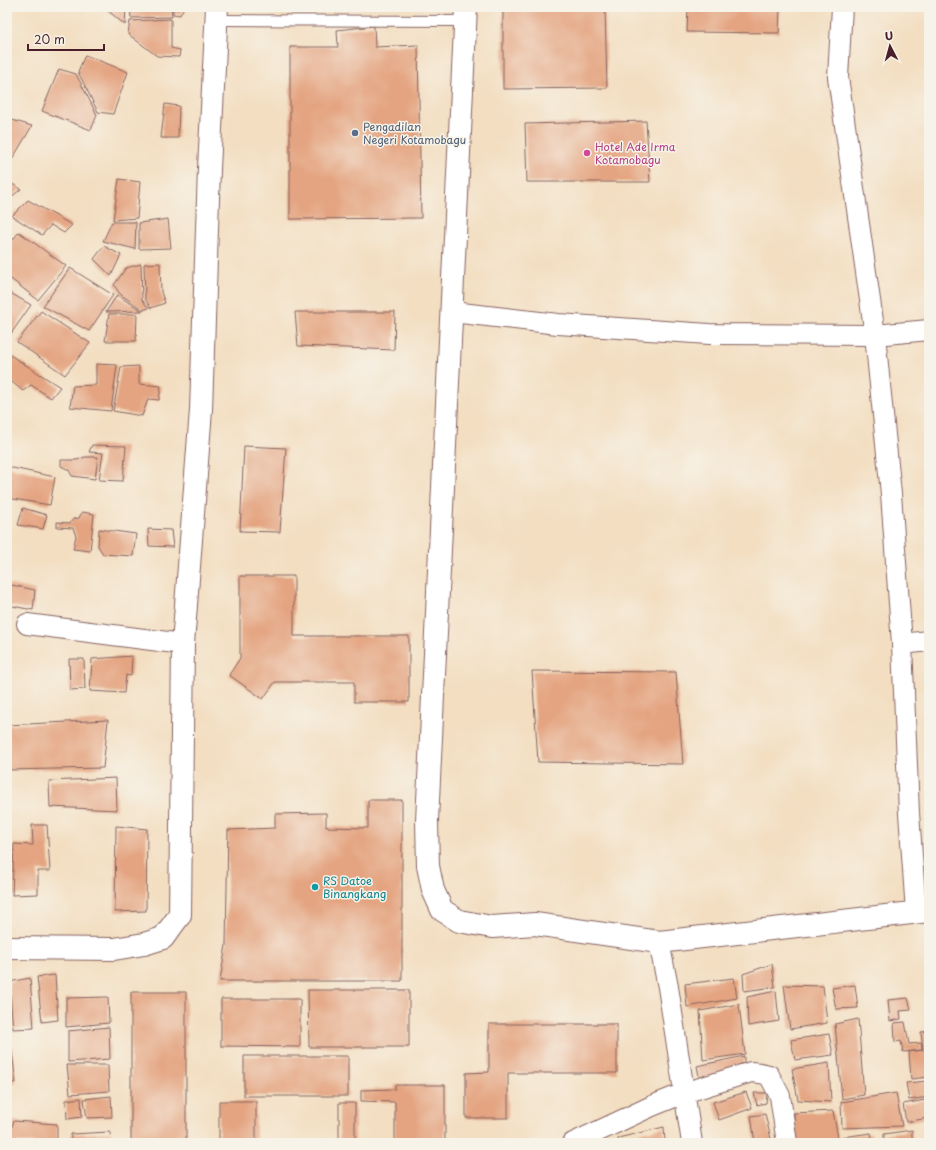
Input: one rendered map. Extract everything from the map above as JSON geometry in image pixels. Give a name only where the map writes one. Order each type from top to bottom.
[{"type":"street","points":[[465,14],[427,821],[428,866],[433,890],[442,910],[459,921],[492,927],[535,924],[659,942],[922,912],[909,813],[902,644],[891,494],[875,335],[838,77],[842,7]]},
{"type":"street","points":[[7,948],[114,949],[144,944],[163,938],[180,915],[183,644],[201,410],[216,14]]},
{"type":"street","points":[[452,312],[558,324],[708,334],[875,335],[929,330]]},
{"type":"street","points":[[27,624],[183,644]]},
{"type":"street","points":[[902,644],[929,641]]},
{"type":"street","points":[[659,942],[668,987],[692,1143]]},
{"type":"street","points":[[574,1143],[652,1106],[684,1093],[751,1072],[769,1076],[780,1096],[787,1143]]},
{"type":"lane","points":[[216,14],[465,14]]},
{"type":"building","points":[[106,7],[126,7],[125,25],[106,9]]},
{"type":"building","points":[[130,7],[171,7],[172,17],[131,18]]},
{"type":"building","points":[[173,7],[184,7],[180,15],[173,14]]},
{"type":"building","points":[[503,7],[605,7],[607,88],[503,89]]},
{"type":"building","points":[[688,7],[780,7],[779,33],[687,32]]},
{"type":"building","points":[[171,19],[171,48],[180,50],[179,57],[157,56],[128,34],[130,21]]},
{"type":"building","name":"Pengadilan Negeri Kotamobagu","points":[[374,26],[375,47],[418,45],[421,218],[290,219],[290,47],[338,47],[337,30]]},
{"type":"building","points":[[85,55],[128,72],[113,114],[98,112],[78,72]]},
{"type":"building","points":[[59,69],[76,74],[97,115],[91,130],[42,111]]},
{"type":"building","points":[[165,104],[179,106],[178,138],[161,138]]},
{"type":"building","points":[[12,120],[32,126],[7,168],[7,128]]},
{"type":"building","name":"Hotel Ade Irma Kotamobagu","points":[[646,121],[650,182],[527,182],[525,124]]},
{"type":"building","points":[[119,179],[140,182],[137,218],[113,220]]},
{"type":"building","points":[[7,181],[21,189],[9,199],[7,197]]},
{"type":"building","points":[[28,200],[72,225],[64,233],[51,225],[42,235],[12,216]]},
{"type":"building","points":[[168,219],[171,248],[139,249],[139,223]]},
{"type":"building","points":[[112,222],[136,222],[135,249],[103,241]]},
{"type":"building","points":[[19,232],[66,266],[38,300],[7,276],[7,247]]},
{"type":"building","points":[[104,246],[121,255],[111,276],[94,259]]},
{"type":"building","points":[[160,263],[161,292],[165,303],[151,308],[145,299],[144,264]]},
{"type":"building","points":[[141,264],[142,300],[149,308],[143,310],[120,294],[114,285],[126,268]]},
{"type":"building","points":[[70,268],[113,295],[89,331],[43,306]]},
{"type":"building","points":[[7,291],[31,305],[8,338],[7,338]]},
{"type":"building","points":[[117,295],[142,311],[106,312]]},
{"type":"building","points":[[41,311],[90,343],[65,375],[17,342]]},
{"type":"building","points":[[295,312],[395,312],[394,350],[298,346]]},
{"type":"building","points":[[109,314],[137,314],[136,341],[105,341]]},
{"type":"building","points":[[7,353],[60,387],[51,398],[31,385],[23,391],[7,378]]},
{"type":"building","points":[[96,364],[117,365],[111,411],[70,407],[73,386],[96,385]]},
{"type":"building","points":[[139,366],[139,384],[161,386],[159,400],[148,399],[142,416],[113,411],[121,367]]},
{"type":"building","points":[[92,445],[126,446],[123,481],[99,480],[103,453],[89,452]]},
{"type":"building","points":[[244,446],[286,448],[280,532],[240,531]]},
{"type":"building","points":[[85,457],[98,457],[95,479],[72,476],[69,470],[61,466],[61,460],[77,460]]},
{"type":"building","points":[[8,467],[55,477],[50,505],[7,498]]},
{"type":"building","points":[[23,508],[47,515],[43,529],[18,525]]},
{"type":"building","points":[[82,512],[94,514],[90,551],[73,549],[76,536],[73,528],[57,527],[57,522],[70,523],[73,519],[79,518]]},
{"type":"building","points":[[99,529],[136,534],[133,556],[103,554],[98,546]]},
{"type":"building","points":[[148,529],[171,530],[173,547],[149,546]]},
{"type":"building","points":[[240,576],[294,576],[294,636],[409,636],[409,702],[354,702],[354,682],[275,682],[263,699],[229,675],[240,658]]},
{"type":"building","points":[[7,584],[35,590],[33,610],[7,605]]},
{"type":"building","points":[[132,656],[131,676],[126,675],[124,693],[90,691],[92,659]]},
{"type":"building","points":[[69,659],[84,659],[85,689],[70,690]]},
{"type":"building","points":[[532,671],[676,672],[683,764],[538,762]]},
{"type":"building","points":[[108,720],[103,768],[7,770],[7,725]]},
{"type":"building","points":[[116,778],[117,810],[50,807],[49,781]]},
{"type":"building","name":"RS Datoe Binangkang","points":[[368,800],[402,800],[402,981],[220,981],[226,945],[228,830],[275,828],[275,814],[326,813],[326,827],[368,828]]},
{"type":"building","points":[[32,825],[47,825],[50,871],[38,871],[38,894],[12,895],[14,844],[33,845]]},
{"type":"building","points":[[116,826],[147,829],[146,911],[115,912]]},
{"type":"building","points":[[772,964],[775,987],[744,991],[743,974]]},
{"type":"building","points":[[55,975],[58,1020],[42,1022],[37,977]]},
{"type":"building","points":[[30,978],[34,1028],[13,1029],[9,982]]},
{"type":"building","points":[[734,978],[737,998],[687,1007],[685,984]]},
{"type":"building","points":[[784,985],[823,986],[827,1023],[790,1029]]},
{"type":"building","points":[[855,985],[858,1008],[836,1009],[832,988]]},
{"type":"building","points":[[308,990],[409,990],[409,1047],[309,1047]]},
{"type":"building","points":[[776,991],[779,1021],[748,1026],[747,997]]},
{"type":"building","points":[[131,992],[186,992],[186,1143],[131,1143]]},
{"type":"building","points":[[108,997],[109,1023],[66,1027],[66,998]]},
{"type":"building","points":[[908,998],[911,1010],[900,1011],[901,1019],[890,1021],[888,1000]]},
{"type":"building","points":[[221,999],[300,999],[300,1047],[221,1046]]},
{"type":"building","points":[[739,1004],[745,1054],[703,1060],[700,1011]]},
{"type":"building","points":[[858,1019],[864,1095],[842,1099],[835,1024]]},
{"type":"building","points":[[8,1021],[16,1083],[7,1082]]},
{"type":"building","points":[[905,1022],[909,1044],[921,1043],[922,1050],[903,1052],[901,1041],[895,1042],[894,1023]]},
{"type":"building","points":[[489,1024],[617,1024],[617,1073],[508,1073],[508,1118],[466,1118],[466,1073],[489,1072]]},
{"type":"building","points":[[109,1027],[110,1059],[68,1062],[68,1031]]},
{"type":"building","points":[[929,1031],[929,1077],[911,1079],[909,1052],[923,1050],[921,1032]]},
{"type":"building","points":[[829,1034],[833,1055],[795,1060],[791,1040]]},
{"type":"building","points":[[244,1056],[348,1056],[348,1096],[244,1096]]},
{"type":"building","points":[[744,1056],[744,1063],[700,1081],[697,1066]]},
{"type":"building","points":[[829,1063],[831,1102],[798,1100],[792,1069]]},
{"type":"building","points":[[67,1065],[108,1065],[109,1091],[70,1094]]},
{"type":"building","points":[[929,1081],[929,1097],[909,1100],[906,1083]]},
{"type":"building","points":[[395,1085],[445,1085],[445,1143],[395,1143],[395,1102],[361,1101],[361,1090],[395,1089]]},
{"type":"building","points":[[746,1092],[752,1108],[719,1120],[713,1102]]},
{"type":"building","points":[[754,1093],[767,1093],[766,1103],[757,1105]]},
{"type":"building","points":[[896,1093],[902,1126],[842,1128],[841,1102]]},
{"type":"building","points":[[111,1096],[112,1117],[87,1118],[84,1099]]},
{"type":"building","points":[[81,1098],[82,1117],[67,1119],[66,1100]]},
{"type":"building","points":[[925,1100],[928,1118],[906,1122],[903,1104]]},
{"type":"building","points":[[219,1101],[256,1101],[256,1143],[219,1143]]},
{"type":"building","points":[[339,1103],[355,1103],[355,1143],[339,1143]]},
{"type":"building","points":[[833,1111],[839,1143],[795,1143],[794,1113]]},
{"type":"building","points":[[765,1114],[772,1143],[755,1143],[751,1116]]},
{"type":"building","points":[[14,1121],[57,1124],[57,1143],[7,1143],[7,1139]]},
{"type":"building","points":[[664,1127],[665,1143],[619,1143],[618,1138]]},
{"type":"building","points":[[912,1130],[912,1143],[884,1143],[884,1134]]},
{"type":"building","points":[[110,1132],[111,1143],[71,1143],[71,1134]]},
{"type":"building","points":[[871,1133],[873,1143],[843,1143],[842,1137]]},
{"type":"place","name":"Pengadilan Negeri Kotamobagu","points":[[355,133]]},
{"type":"place","name":"Hotel Ade Irma Kotamobagu","points":[[587,153]]},
{"type":"place","name":"RS Datoe Binangkang","points":[[315,887]]}]
